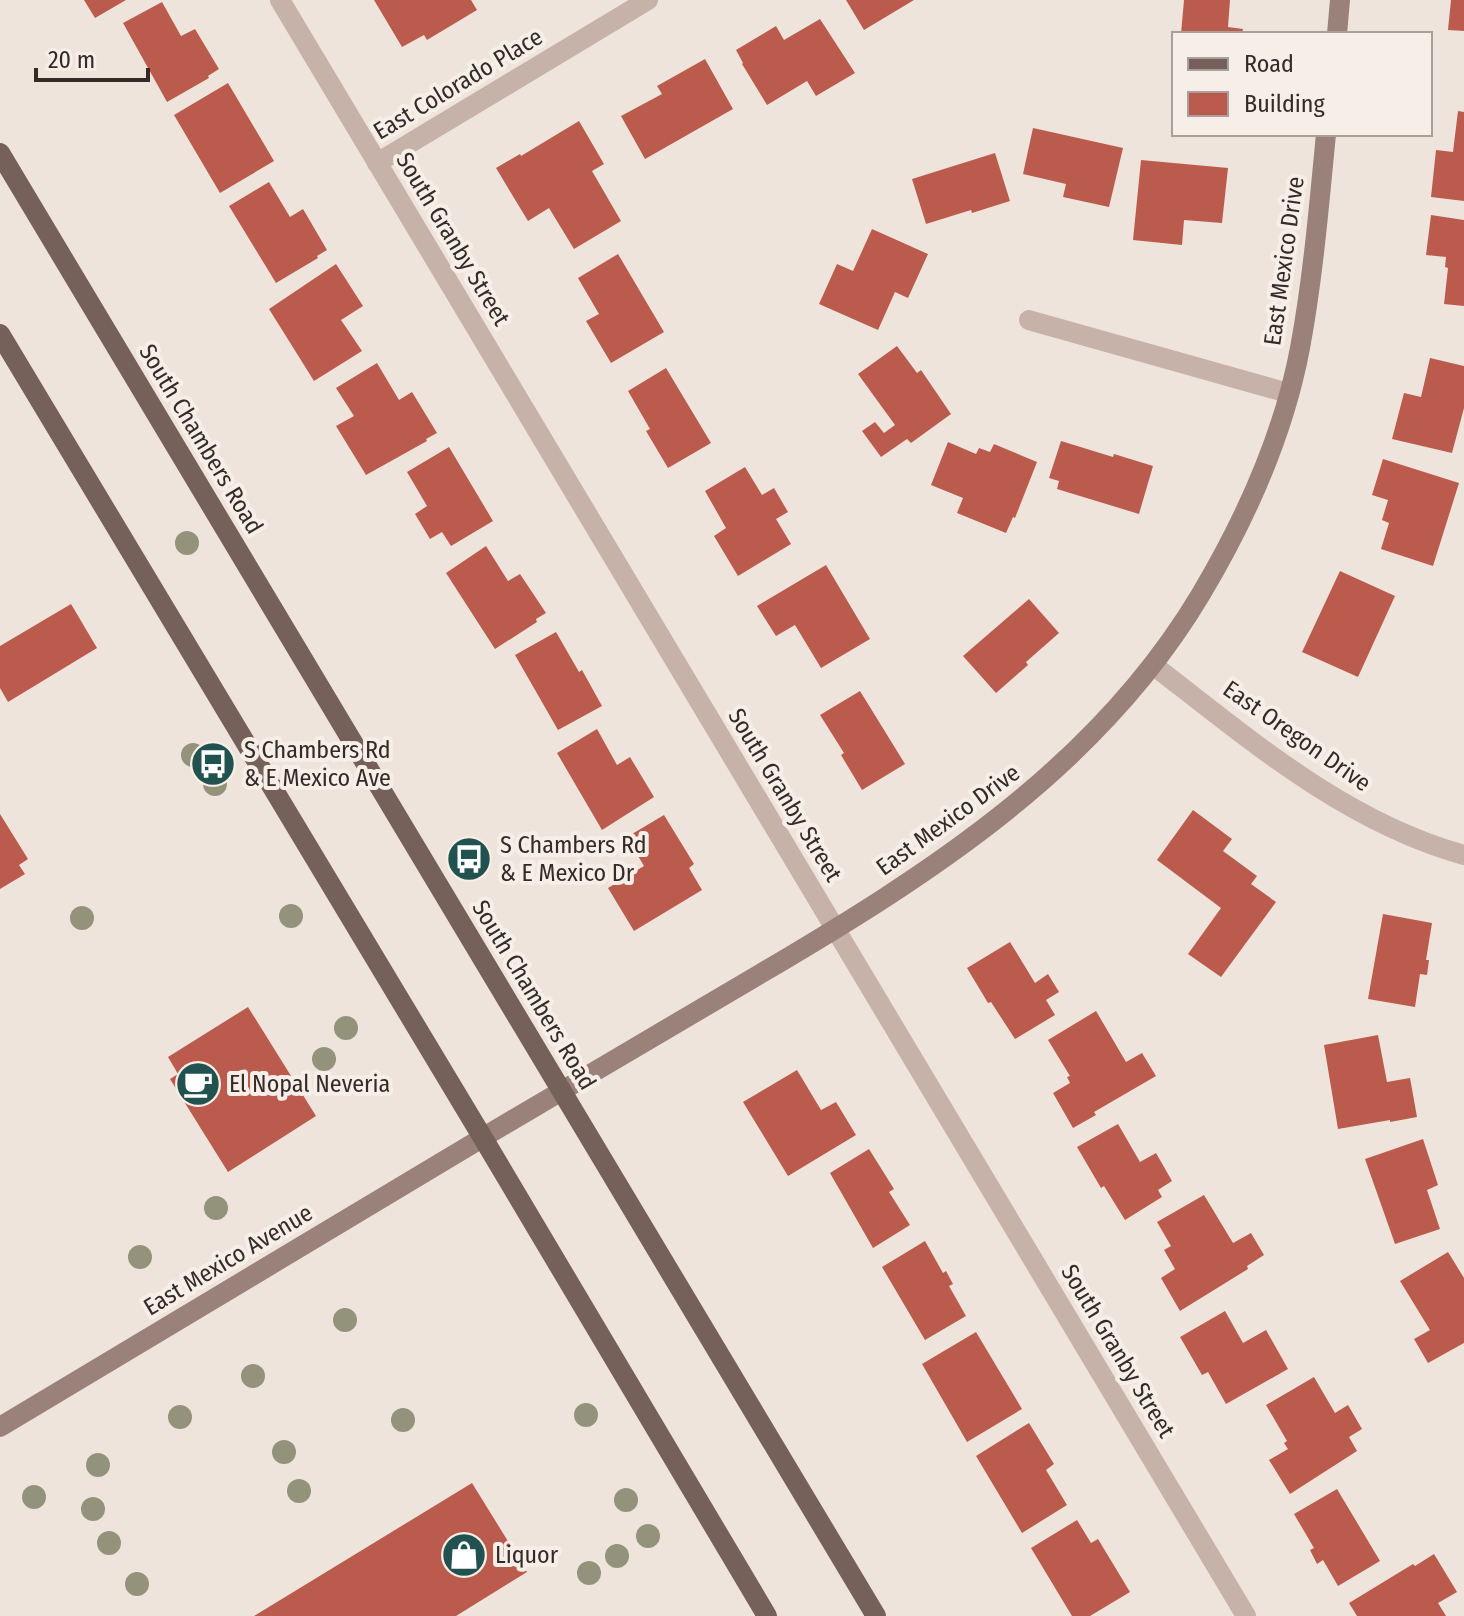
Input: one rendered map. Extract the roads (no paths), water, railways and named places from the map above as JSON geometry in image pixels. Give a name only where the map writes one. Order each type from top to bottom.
[{"type":"main road","name":"South Chambers Road","points":[[0,153],[876,1616]]},
{"type":"main road","points":[[0,334],[767,1616]]},
{"type":"street","name":"South Granby Street","points":[[280,0],[1246,1616]]},
{"type":"street","name":"East Colorado Place","points":[[377,163],[648,0]]},
{"type":"street","points":[[1337,32],[1340,0]]},
{"type":"street","name":"East Mexico Drive","points":[[483,1138],[835,930],[908,883],[1029,794],[1091,737],[1153,665],[1200,595],[1240,521],[1273,443],[1299,352],[1313,269],[1326,136]]},
{"type":"street","points":[[1029,320],[1288,393]]},
{"type":"street","name":"East Oregon Drive","points":[[1153,665],[1276,760],[1348,806],[1403,833],[1464,855]]},
{"type":"street","name":"East Mexico Avenue","points":[[0,1427],[483,1138]]},
{"type":"place","name":"S Chambers Rd & E Mexico Ave","points":[[213,764]]},
{"type":"place","name":"S Chambers Rd & E Mexico Dr","points":[[469,859]]},
{"type":"place","name":"El Nopal Neveria","points":[[198,1084]]},
{"type":"place","name":"Liquor","points":[[464,1555]]}]
